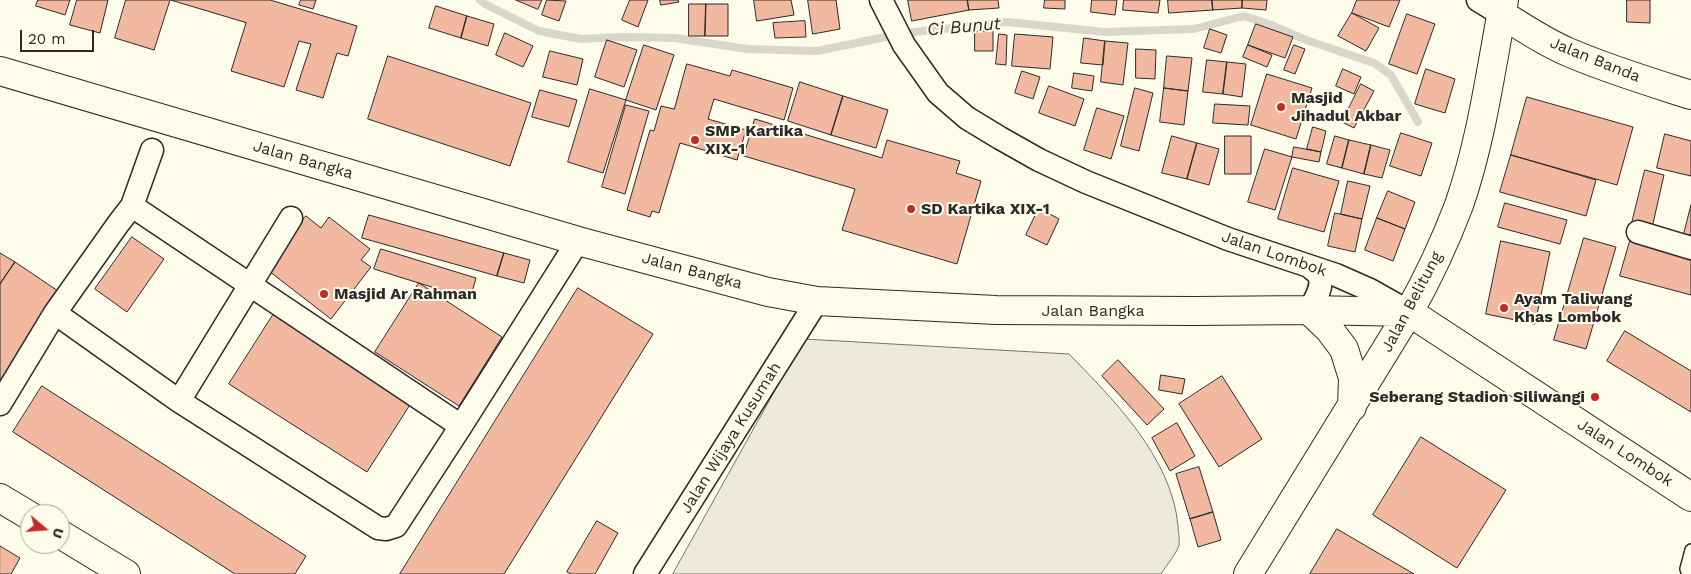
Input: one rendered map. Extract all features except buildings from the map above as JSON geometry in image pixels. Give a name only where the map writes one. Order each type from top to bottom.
[{"type":"street","name":"Jalan Lombok","points":[[881,0],[899,36],[938,93],[967,118],[1039,160],[1133,202],[1228,239],[1336,275],[1370,290],[1409,312],[1691,496]]},
{"type":"street","name":"Jalan Banda","points":[[1478,0],[1502,7],[1540,38],[1568,52],[1650,83],[1691,95]]},
{"type":"street","name":"Jalan Belitung","points":[[1248,574],[1352,407],[1428,277],[1459,205],[1475,148],[1490,79],[1502,7]]},
{"type":"street","name":"Jalan Bangka","points":[[0,71],[578,241],[768,292],[817,301],[996,310],[1309,310],[1409,312]]},
{"type":"street","points":[[0,404],[55,313],[132,206],[152,150]]},
{"type":"street","points":[[132,206],[461,426]]},
{"type":"street","points":[[179,401],[291,218]]},
{"type":"street","points":[[1638,232],[1691,248]]},
{"type":"street","points":[[55,313],[179,401],[378,528],[386,529],[396,526],[578,241]]},
{"type":"street","points":[[1310,266],[1319,275],[1320,286],[1318,296],[1309,310],[1329,329],[1344,349],[1353,378],[1352,407]]},
{"type":"street","name":"Jalan Wijaya Kusumah","points":[[645,574],[817,301]]},
{"type":"street","points":[[0,498],[20,510]]},
{"type":"street","points":[[70,540],[126,574]]},
{"type":"lane","points":[[1688,574],[1686,569],[1691,550]]},
{"type":"shaded area","points":[[804,339],[1069,354],[1122,411],[1153,454],[1165,477],[1173,501],[1179,541],[1176,552],[1161,574],[673,574]]},
{"type":"waterway","name":"Ci Bunut","points":[[480,0],[539,31],[581,39],[621,37],[675,38],[747,49],[817,51],[905,33],[1007,22],[1105,32],[1194,29],[1244,16],[1374,63],[1391,75],[1418,122]]},
{"type":"place","name":"Masjid Jihadul Akbar","points":[[1281,107]]},
{"type":"place","name":"SMP Kartika XIX-1","points":[[695,140]]},
{"type":"place","name":"SD Kartika XIX-1","points":[[911,209]]},
{"type":"place","name":"Masjid Ar Rahman","points":[[324,294]]},
{"type":"place","name":"Ayam Taliwang Khas Lombok","points":[[1504,308]]},
{"type":"place","name":"Seberang Stadion Siliwangi","points":[[1595,397]]}]
